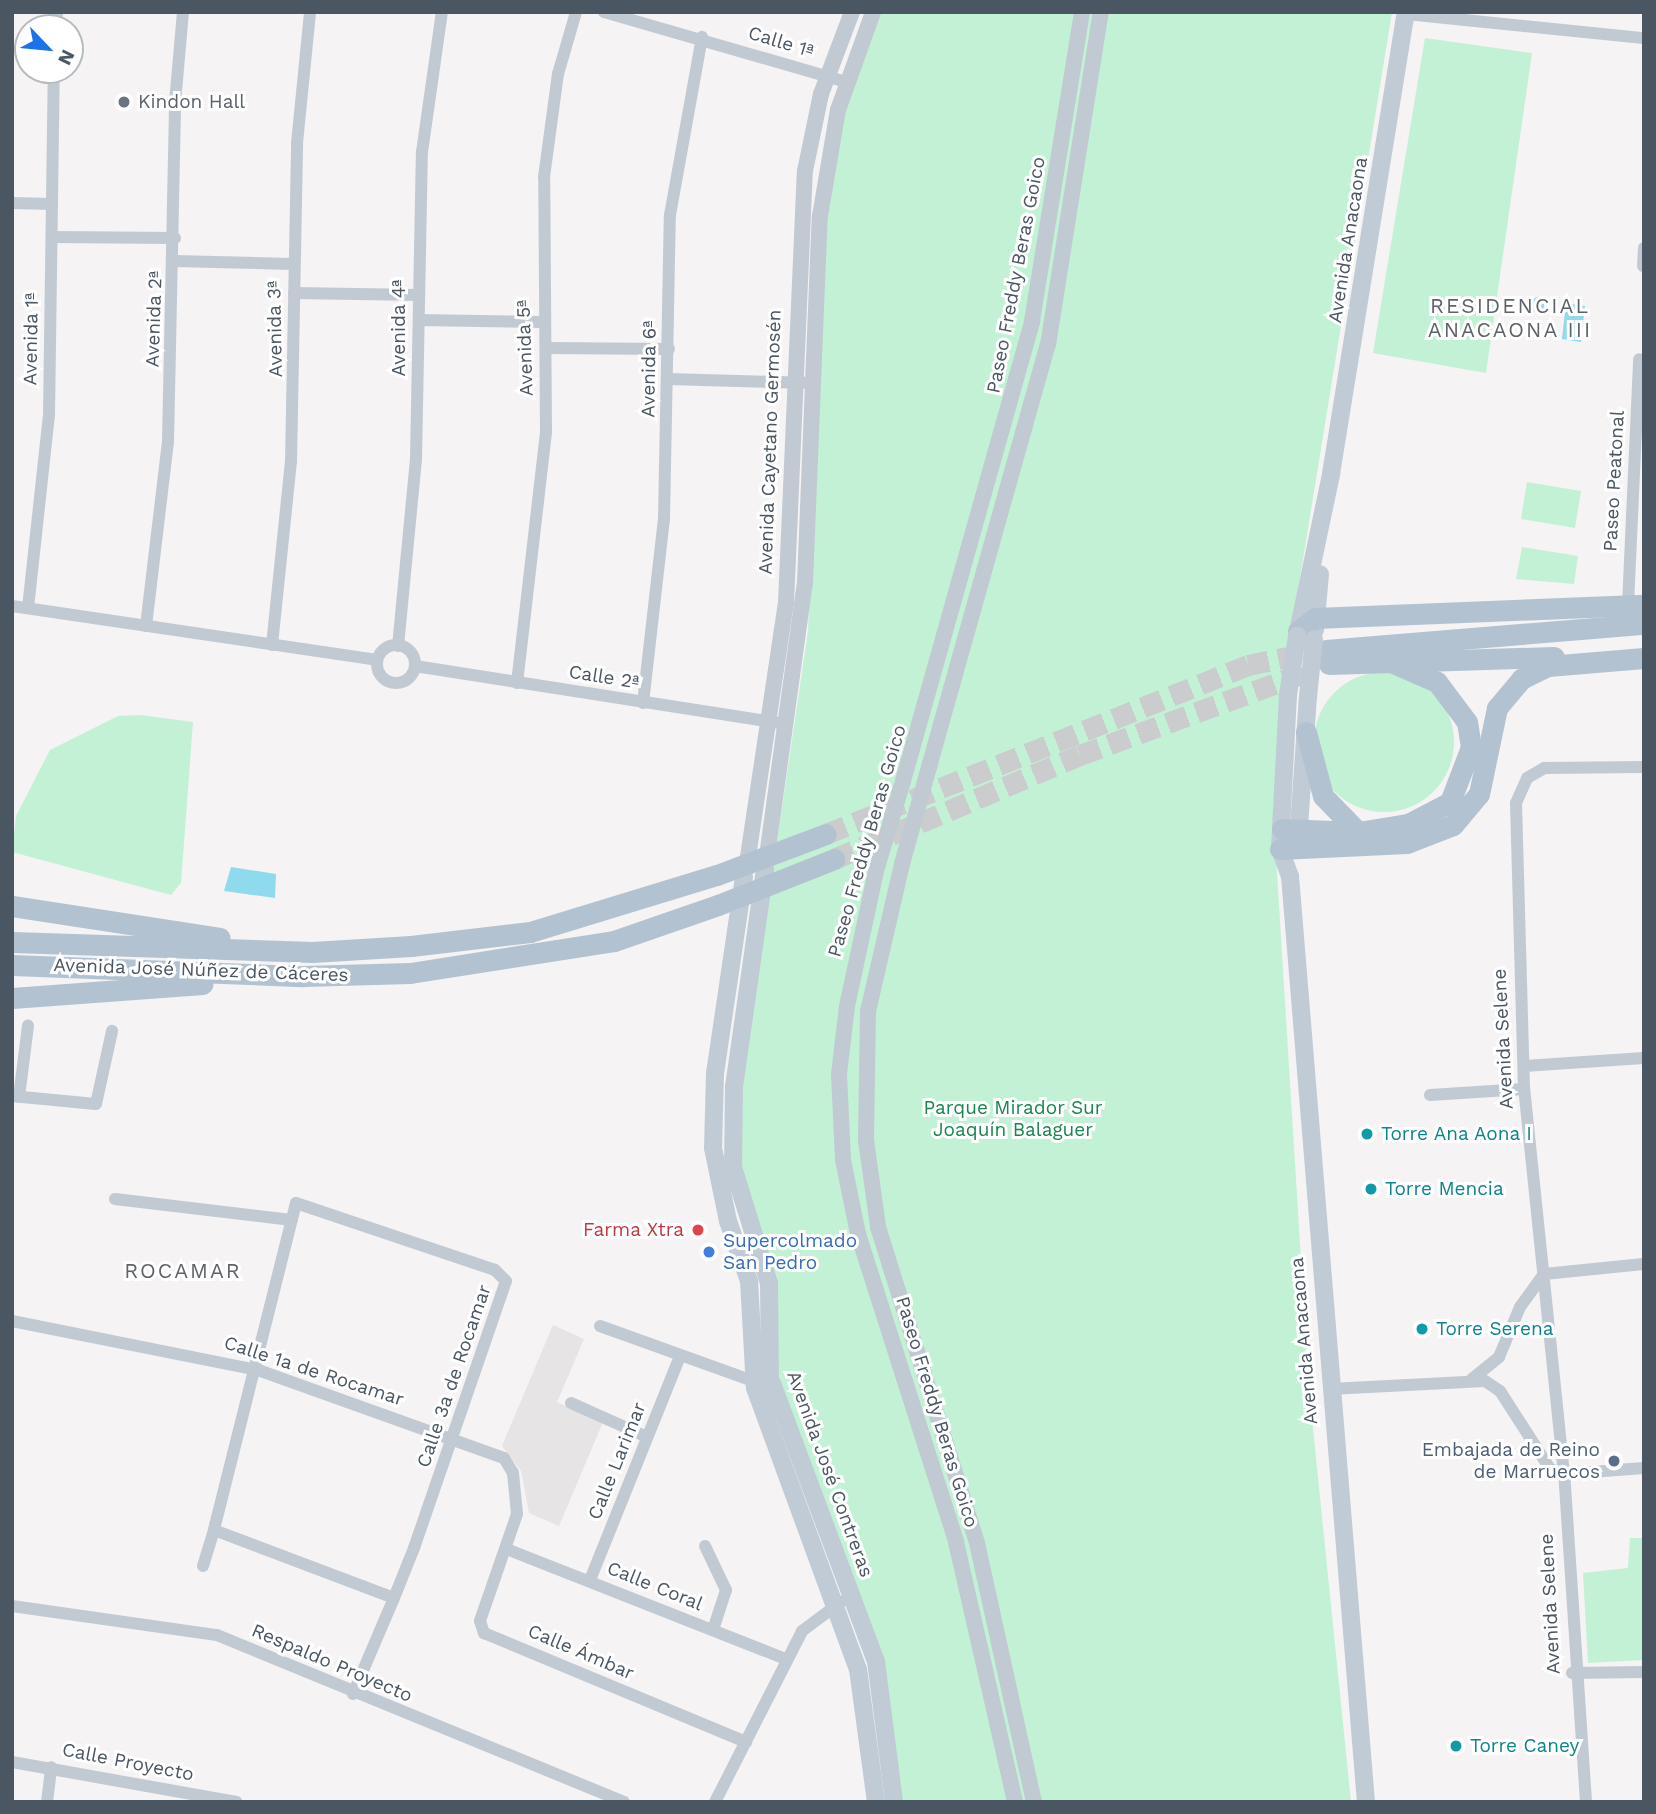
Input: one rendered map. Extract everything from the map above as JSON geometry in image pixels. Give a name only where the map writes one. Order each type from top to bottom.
[{"type":"main road","name":"Avenida Anacaona","points":[[1290,839],[1306,732],[1331,474],[1406,13]]},
{"type":"main road","points":[[1313,640],[1636,605]]},
{"type":"main road","points":[[1313,640],[1644,624]]},
{"type":"main road","name":"Avenida Anacaona","points":[[1313,640],[1288,695],[1290,876],[1366,1802]]},
{"type":"main road","points":[[1290,839],[1358,832],[1426,820],[1450,802],[1471,747],[1455,700],[1437,682],[1384,659],[1313,640]]},
{"type":"main road","points":[[1384,659],[1644,657]]},
{"type":"main road","points":[[1290,839],[1407,843],[1453,825],[1479,794],[1497,708],[1521,678],[1548,666],[1644,657]]},
{"type":"main road","points":[[1306,732],[1323,796],[1358,832]]},
{"type":"main road","name":"Avenida José Núñez de Cáceres","points":[[12,965],[110,956],[312,952],[530,932],[717,875],[826,834]]},
{"type":"main road","name":"Avenida José Núñez de Cáceres","points":[[12,942],[110,956],[303,976],[492,964],[614,941],[718,905],[834,859]]},
{"type":"main road","name":"Avenida José Contreras","points":[[765,869],[731,1147],[769,1283],[769,1378],[853,1598],[880,1679],[894,1802]]},
{"type":"main road","points":[[744,877],[710,1127],[728,1221],[749,1281],[753,1381],[862,1688],[876,1802]]},
{"type":"main road","points":[[12,906],[312,952]]},
{"type":"main road","points":[[12,998],[303,976]]},
{"type":"street","name":"Avenida 2ª","points":[[146,626],[168,442],[183,12]]},
{"type":"street","name":"Avenida 3ª","points":[[272,645],[291,462],[293,264],[299,96],[310,12]]},
{"type":"street","name":"Avenida 4ª","points":[[398,646],[413,509],[422,152],[442,12]]},
{"type":"street","name":"Avenida 5ª","points":[[517,683],[543,491],[547,348],[543,322],[544,177],[560,62],[576,12]]},
{"type":"street","name":"Calle 1ª","points":[[604,12],[702,37],[847,82]]},
{"type":"street","name":"Avenida Cayetano Germosén","points":[[744,877],[771,722],[786,603],[799,224],[826,75],[852,12]]},
{"type":"street","name":"Avenida Cayetano Germosén","points":[[765,869],[788,725],[805,583],[820,216],[847,82],[873,12]]},
{"type":"street","name":"Paseo Freddy Beras Goico","points":[[1015,1802],[956,1542],[858,1234],[843,1160],[839,1074],[845,1018],[876,871],[1029,334],[1082,12]]},
{"type":"street","name":"Paseo Freddy Beras Goico","points":[[1034,1802],[993,1599],[878,1227],[866,1140],[868,1011],[902,863],[1048,345],[1101,12]]},
{"type":"street","points":[[1406,13],[1644,38]]},
{"type":"street","name":"Avenida 6ª","points":[[643,703],[664,519],[670,215],[702,37]]},
{"type":"street","name":"Avenida 1ª","points":[[28,608],[46,467],[54,84]]},
{"type":"street","points":[[12,203],[52,204]]},
{"type":"street","points":[[52,237],[175,238]]},
{"type":"street","points":[[1643,266],[1644,247]]},
{"type":"street","points":[[175,261],[293,264]]},
{"type":"street","points":[[294,293],[419,295]]},
{"type":"street","points":[[419,320],[543,322]]},
{"type":"street","points":[[547,348],[669,349]]},
{"type":"street","name":"Paseo Peatonal","points":[[1636,605],[1639,359]]},
{"type":"street","points":[[668,379],[812,383]]},
{"type":"street","points":[[12,606],[377,660],[398,646],[409,649],[415,666],[408,678],[393,682],[381,675],[377,660]]},
{"type":"street","name":"Calle 2ª","points":[[415,666],[788,725]]},
{"type":"street","name":"Avenida Selene","points":[[1586,1802],[1573,1673],[1563,1474],[1524,1089],[1516,803],[1527,778],[1544,768],[1644,767]]},
{"type":"street","points":[[28,1026],[15,1096],[96,1104],[112,1031]]},
{"type":"street","points":[[1524,1066],[1644,1058]]},
{"type":"street","points":[[1430,1095],[1524,1089]]},
{"type":"street","points":[[116,1199],[292,1220],[258,1370],[203,1566]]},
{"type":"street","name":"Calle 3a de Rocamar","points":[[292,1220],[296,1203],[495,1270],[506,1281],[394,1598],[353,1694]]},
{"type":"street","points":[[1472,1379],[1499,1357],[1520,1307],[1544,1274],[1644,1264]]},
{"type":"street","name":"Calle 1a de Rocamar","points":[[12,1321],[258,1370],[452,1437],[504,1458],[513,1473],[517,1514],[509,1550]]},
{"type":"street","points":[[600,1326],[753,1381]]},
{"type":"street","name":"Calle Larimar","points":[[590,1580],[680,1356]]},
{"type":"street","points":[[1330,1389],[1472,1379],[1500,1391],[1543,1463],[1563,1474],[1644,1468]]},
{"type":"street","points":[[571,1403],[648,1437]]},
{"type":"street","points":[[214,1530],[394,1598]]},
{"type":"street","points":[[705,1546],[726,1590],[713,1630]]},
{"type":"street","name":"Calle Coral","points":[[509,1550],[786,1659]]},
{"type":"street","name":"Calle Ámbar","points":[[509,1550],[480,1621],[484,1633],[746,1742]]},
{"type":"street","points":[[715,1802],[802,1631],[834,1604],[853,1598]]},
{"type":"street","name":"Respaldo Proyecto","points":[[12,1606],[217,1635],[353,1694],[624,1802]]},
{"type":"street","points":[[1573,1673],[1644,1672]]},
{"type":"street","name":"Calle Proyecto","points":[[12,1762],[236,1802]]},
{"type":"street","points":[[47,1802],[51,1768]]},
{"type":"shaded area","points":[[553,1325],[584,1339],[557,1402],[603,1422],[559,1526],[529,1513],[521,1471],[502,1446]]},
{"type":"green space","name":"Parque Mirador Sur Joaquín Balaguer","points":[[877,12],[1392,12],[1280,701],[1275,840],[1309,1389],[1351,1802],[901,1802],[887,1677],[782,1390],[740,1166],[741,1087],[808,631],[823,224],[850,82]]},
{"type":"green space","points":[[1425,38],[1532,53],[1486,373],[1373,353]]},
{"type":"green space","points":[[1527,482],[1581,491],[1575,528],[1521,519]]},
{"type":"green space","points":[[1522,547],[1578,556],[1574,584],[1516,579]]},
{"type":"green space","points":[[1384,672],[1411,678],[1433,693],[1448,715],[1454,742],[1448,769],[1433,791],[1411,806],[1384,812],[1357,806],[1335,791],[1320,769],[1314,742],[1320,715],[1335,693],[1357,678]]},
{"type":"green space","points":[[140,715],[193,722],[181,883],[171,895],[12,852],[16,816],[50,750],[118,716]]},
{"type":"green space","points":[[1630,1538],[1644,1538],[1644,1660],[1588,1663],[1583,1573],[1628,1568]]},
{"type":"water","points":[[1536,297],[1542,297],[1547,305],[1545,311],[1536,313],[1531,308],[1531,302]]},
{"type":"water","points":[[1566,303],[1585,306],[1581,342],[1562,339]]},
{"type":"water","points":[[231,867],[276,874],[275,898],[224,891]]},
{"type":"tunnel","points":[[826,834],[1248,665],[1313,652]]},
{"type":"tunnel","points":[[834,859],[1080,755],[1307,672]]},
{"type":"place","name":"Kindon Hall","points":[[124,102]]},
{"type":"place","name":"Torre Ana Aona I","points":[[1367,1134]]},
{"type":"place","name":"Torre Mencia","points":[[1371,1189]]},
{"type":"place","name":"Farma Xtra","points":[[698,1230]]},
{"type":"place","name":"Supercolmado San Pedro","points":[[709,1252]]},
{"type":"place","name":"Torre Serena","points":[[1422,1329]]},
{"type":"place","name":"Embajada de Reino de Marruecos","points":[[1614,1461]]},
{"type":"place","name":"Torre Caney","points":[[1456,1746]]},
{"type":"district","name":"RESIDENCIAL ANACAONA III","points":[[1510,318]]},
{"type":"district","name":"ROCAMAR","points":[[183,1271]]}]
